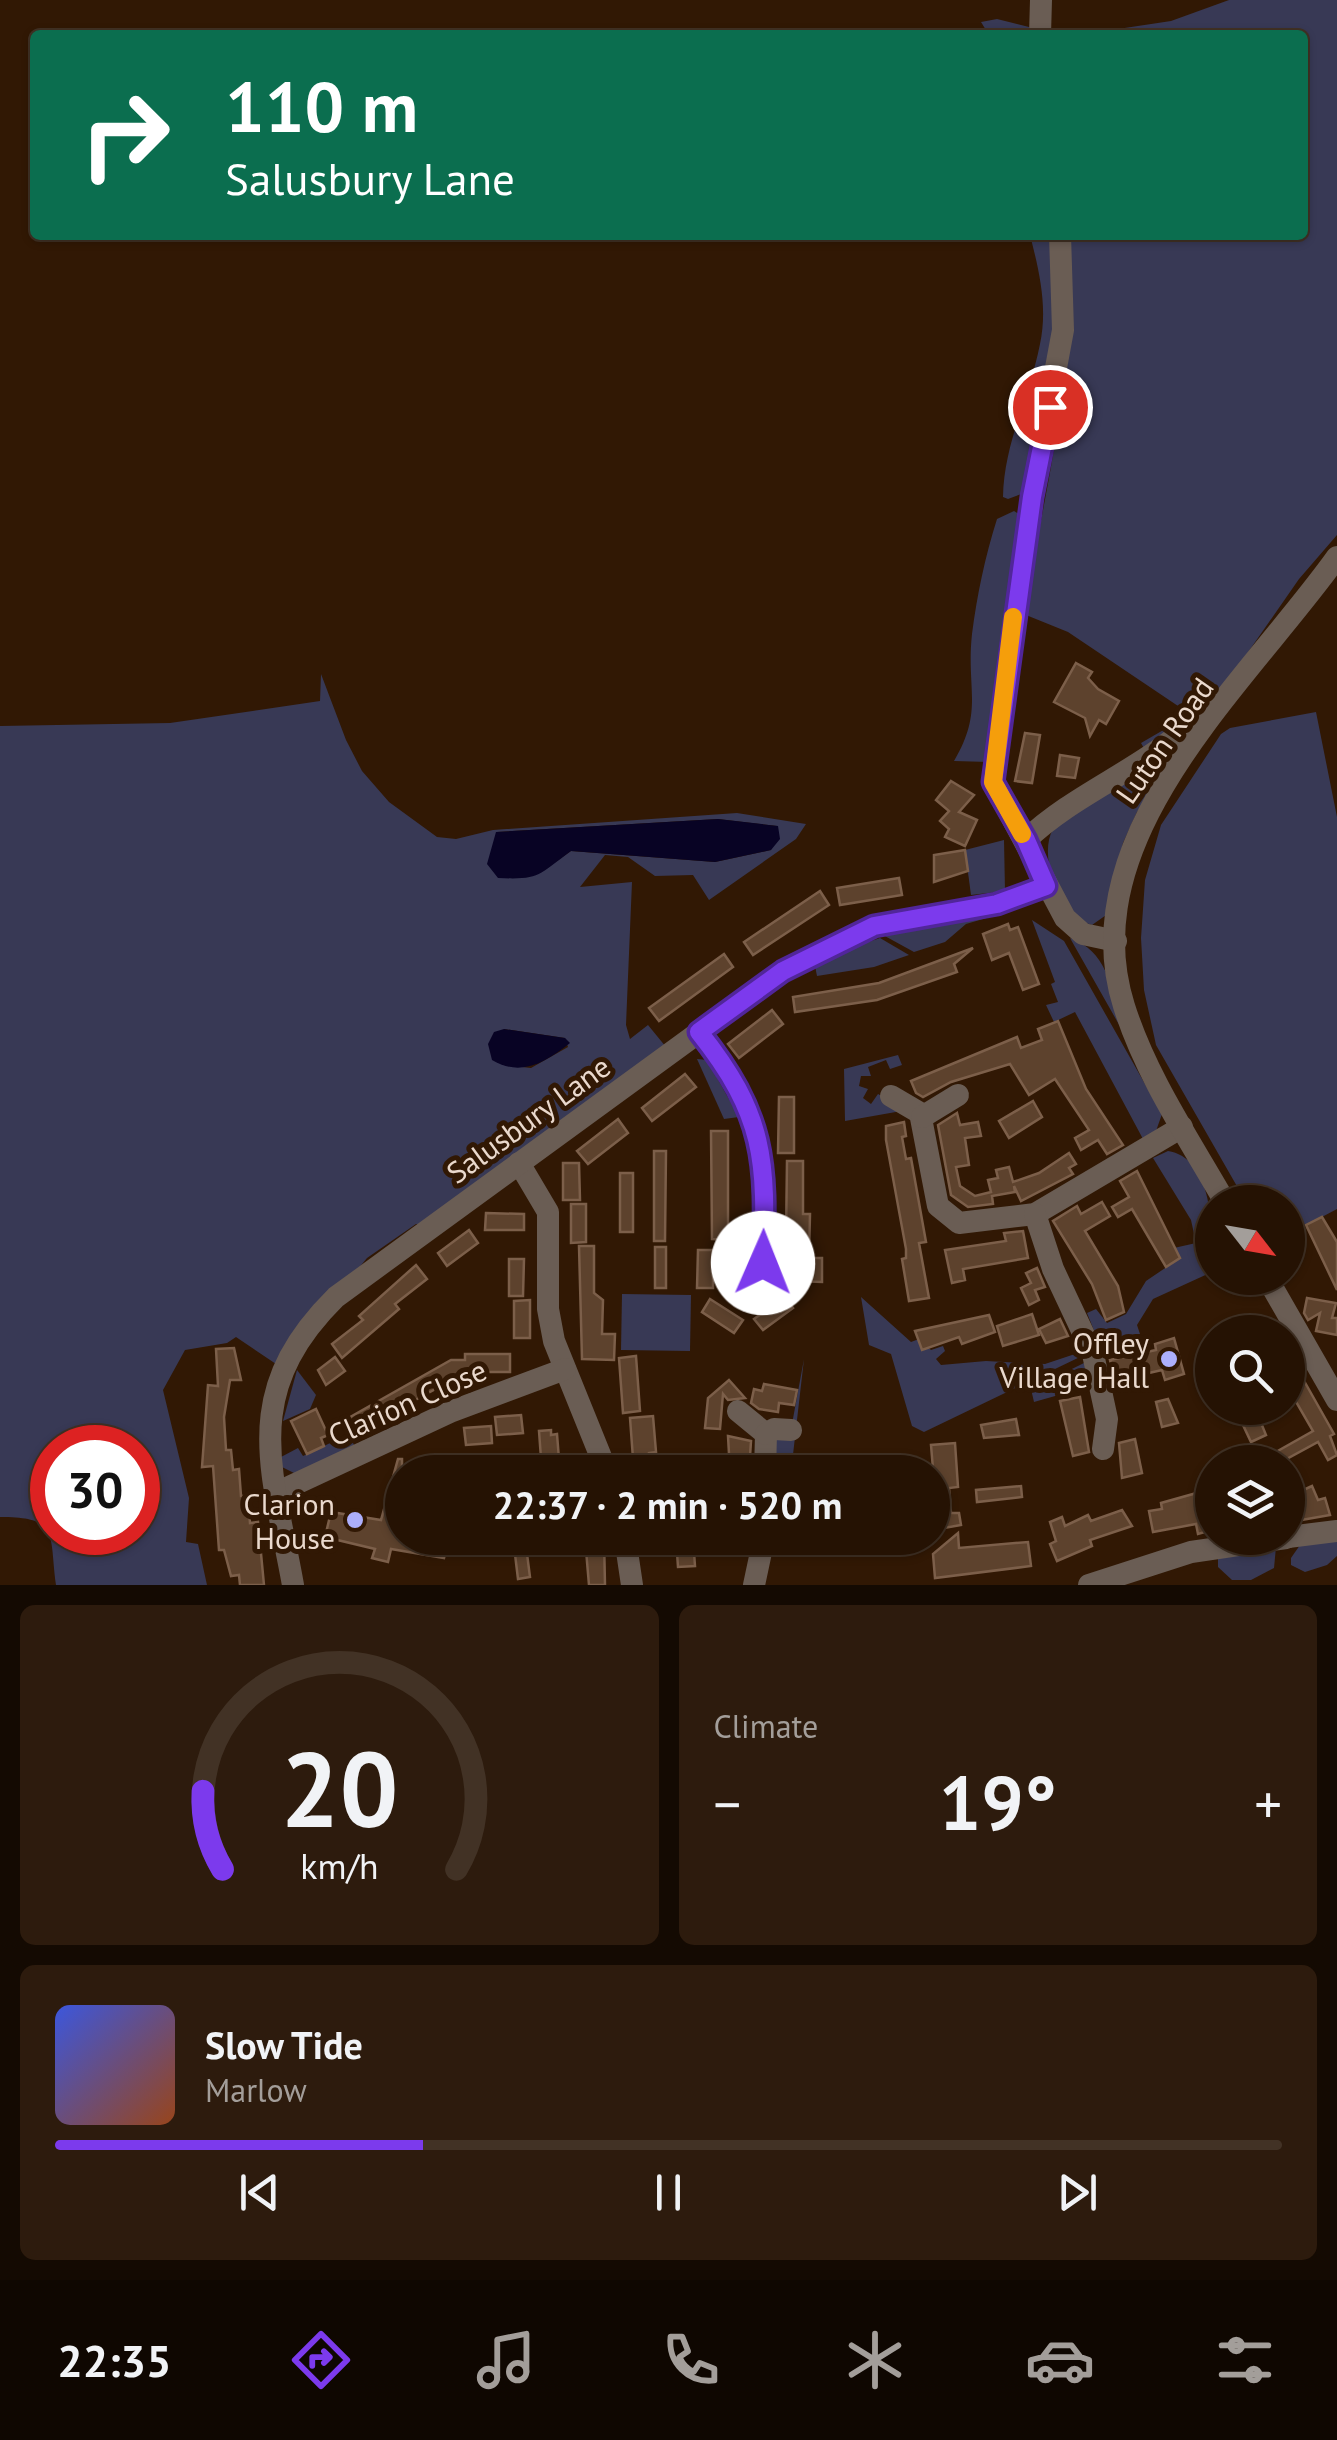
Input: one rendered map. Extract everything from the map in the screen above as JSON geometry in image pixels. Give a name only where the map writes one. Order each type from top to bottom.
[{"type":"street","points":[[1040,30],[1041,0]]},
{"type":"street","points":[[1060,240],[1063,330],[1032,497],[993,782],[1026,840],[1046,886],[1076,929],[1116,941]]},
{"type":"street","name":"Luton Road","points":[[1215,1185],[1144,1058],[1123,1005],[1116,941],[1121,887],[1144,818],[1216,714],[1337,557]]},
{"type":"street","points":[[1026,840],[1050,818],[1164,748],[1188,726]]},
{"type":"street","name":"Salusbury Lane","points":[[293,1585],[274,1494],[268,1429],[284,1369],[310,1324],[350,1286],[783,971],[874,926],[997,904],[1046,886]]},
{"type":"street","points":[[699,1032],[742,1094],[758,1132],[757,1250]]},
{"type":"street","points":[[922,1116],[958,1095]]},
{"type":"street","points":[[891,1096],[922,1116],[936,1198],[943,1214],[965,1223],[1034,1214],[1182,1127]]},
{"type":"street","points":[[518,1163],[548,1212],[548,1309],[565,1369],[600,1455]]},
{"type":"street","points":[[1034,1214],[1053,1269],[1093,1354],[1107,1419],[1103,1449]]},
{"type":"street","points":[[1280,1295],[1326,1358],[1337,1400]]},
{"type":"street","name":"Clarion Close","points":[[274,1494],[450,1412],[565,1369]]},
{"type":"street","points":[[738,1411],[766,1434]]},
{"type":"street","points":[[766,1434],[774,1429],[791,1430]]},
{"type":"street","points":[[766,1434],[766,1455]]},
{"type":"street","points":[[1305,1535],[1337,1531]]},
{"type":"street","points":[[1088,1585],[1195,1552]]},
{"type":"street","points":[[628,1555],[632,1585]]},
{"type":"street","points":[[754,1585],[760,1555]]},
{"type":"shaded area","points":[[1229,0],[1337,0],[1337,535],[1299,579],[1137,812],[1123,843],[1109,913],[1092,925],[1071,911],[1055,885],[1048,855],[1053,829],[1146,752],[1141,743],[1172,725],[1181,708],[1068,632],[1026,615],[1061,396],[1068,240],[1308,240],[1308,30],[1111,30],[1171,21]]},
{"type":"shaded area","points":[[997,19],[1031,30],[986,30],[981,22]]},
{"type":"shaded area","points":[[1031,240],[1053,240],[1056,329],[1021,494],[1008,499],[1003,497],[1008,457],[1042,330]]},
{"type":"shaded area","points":[[1014,511],[1019,514],[989,762],[954,761],[969,727],[972,634],[985,562],[997,519]]},
{"type":"shaded area","points":[[321,674],[362,771],[389,802],[437,837],[456,839],[493,830],[737,813],[806,824],[796,839],[709,900],[693,875],[655,876],[628,857],[605,855],[580,887],[632,882],[626,1025],[630,1039],[648,1025],[666,1047],[424,1225],[416,1224],[367,1258],[279,1366],[236,1337],[227,1343],[185,1350],[163,1390],[189,1498],[186,1542],[198,1544],[207,1585],[56,1585],[53,1555],[160,1555],[160,1425],[30,1425],[30,1520],[0,1517],[0,726],[170,723],[320,701]],"holes":[[[718,819],[777,826],[771,850],[715,862],[571,851],[554,863],[497,832]],[[504,1029],[565,1038],[568,1047],[531,1068],[504,1065]]]},
{"type":"shaded area","points":[[1316,712],[1337,817],[1337,1209],[1305,1226],[1305,1185],[1236,1185],[1156,1045],[1144,990],[1141,938],[1145,880],[1161,825],[1221,734],[1230,728]]},
{"type":"shaded area","points":[[718,819],[778,826],[780,839],[771,850],[715,862],[571,851],[545,871],[523,878],[498,878],[487,864],[496,832]]},
{"type":"shaded area","points":[[1004,840],[1005,891],[971,895],[965,850]]},
{"type":"shaded area","points":[[1010,906],[1014,910],[966,924],[945,942],[914,952],[883,935]]},
{"type":"shaded area","points":[[1032,920],[1064,941],[1162,1114],[1156,1131],[1143,1139],[1075,1012],[1054,1022],[1046,1005],[1058,1002],[1051,984],[1055,982]]},
{"type":"shaded area","points":[[880,938],[909,955],[874,967],[817,976],[814,961]]},
{"type":"shaded area","points":[[1070,938],[1084,945],[1103,966],[1126,1037]]},
{"type":"shaded area","points":[[504,1029],[565,1038],[570,1043],[534,1065],[503,1065],[492,1060],[488,1044],[494,1032]]},
{"type":"shaded area","points":[[898,1055],[902,1065],[890,1069],[886,1060],[868,1067],[871,1076],[861,1076],[859,1086],[868,1089],[863,1098],[871,1104],[878,1094],[907,1110],[845,1121],[844,1069]]},
{"type":"shaded area","points":[[697,1059],[707,1060],[739,1117],[724,1119]]},
{"type":"shaded area","points":[[1168,1151],[1184,1157],[1203,1183],[1195,1185],[1195,1238],[1191,1220],[1153,1158]]},
{"type":"shaded area","points":[[1195,1243],[1195,1280],[1153,1299],[1137,1325],[1140,1334],[1101,1348],[1087,1313],[1096,1309],[1107,1323],[1126,1314],[1146,1281],[1180,1258],[1174,1248]]},
{"type":"shaded area","points":[[622,1294],[691,1295],[690,1351],[621,1350]]},
{"type":"shaded area","points":[[861,1297],[911,1342],[919,1339],[931,1350],[943,1346],[945,1351],[936,1359],[941,1365],[986,1361],[1045,1364],[1081,1352],[1082,1356],[924,1432],[912,1426],[891,1354],[869,1345]]},
{"type":"shaded area","points":[[804,1359],[793,1455],[771,1455],[771,1441],[792,1424]]},
{"type":"shaded area","points":[[1084,1363],[1094,1385],[1034,1402],[1031,1389]]},
{"type":"shaded area","points":[[297,1370],[316,1395],[310,1409],[283,1421]]},
{"type":"shaded area","points":[[349,1434],[354,1445],[296,1474],[282,1467],[281,1457],[298,1448],[303,1456]]},
{"type":"shaded area","points":[[1337,1541],[1337,1556],[1327,1565],[1305,1572],[1291,1565],[1291,1558],[1305,1555],[1305,1544]]},
{"type":"shaded area","points":[[1275,1555],[1274,1568],[1251,1580],[1232,1580],[1218,1567],[1218,1558]]},
{"type":"building","points":[[1076,663],[1092,672],[1088,678],[1098,689],[1119,701],[1106,724],[1099,720],[1090,736],[1085,718],[1054,702]]},
{"type":"building","points":[[1025,733],[1040,735],[1032,783],[1015,781]]},
{"type":"building","points":[[1060,755],[1079,758],[1075,778],[1057,776]]},
{"type":"building","points":[[951,781],[974,795],[959,812],[977,820],[965,846],[945,837],[949,829],[940,821],[949,811],[936,800]]},
{"type":"building","points":[[965,850],[968,871],[934,882],[934,855]]},
{"type":"building","points":[[899,878],[902,895],[840,905],[837,888]]},
{"type":"building","points":[[820,891],[829,905],[753,955],[744,942]]},
{"type":"building","points":[[1008,924],[1010,930],[1018,927],[1039,984],[1023,990],[1009,953],[992,960],[983,934]]},
{"type":"building","points":[[973,948],[954,964],[957,972],[877,1000],[795,1012],[793,997],[879,983]]},
{"type":"building","points":[[724,954],[733,967],[659,1021],[649,1008]]},
{"type":"building","points":[[772,1010],[783,1024],[739,1058],[728,1044]]},
{"type":"building","points":[[1058,1021],[1086,1089],[1123,1145],[1107,1154],[1098,1140],[1081,1150],[1075,1138],[1089,1130],[1055,1079],[1029,1095],[1010,1064],[951,1082],[923,1097],[916,1093],[911,1081],[1017,1037],[1021,1048],[1042,1040],[1038,1029]]},
{"type":"building","points":[[685,1074],[696,1087],[652,1121],[642,1108]]},
{"type":"building","points":[[779,1097],[794,1097],[794,1153],[778,1153]]},
{"type":"building","points":[[1033,1101],[1042,1117],[1009,1138],[999,1121]]},
{"type":"building","points":[[957,1113],[960,1125],[978,1122],[981,1136],[965,1138],[969,1165],[956,1167],[960,1186],[975,1196],[991,1192],[988,1180],[998,1178],[996,1170],[1009,1167],[1013,1182],[1039,1173],[1069,1153],[1076,1164],[1069,1168],[1073,1174],[1021,1201],[1014,1186],[1015,1192],[992,1196],[993,1204],[968,1207],[951,1195],[938,1125]]},
{"type":"building","points":[[618,1119],[628,1133],[588,1164],[577,1151]]},
{"type":"building","points":[[904,1122],[906,1159],[911,1158],[926,1242],[919,1243],[929,1298],[909,1301],[902,1259],[906,1258],[906,1249],[886,1140],[886,1126]]},
{"type":"building","points":[[711,1131],[728,1131],[728,1240],[712,1239]]},
{"type":"building","points":[[654,1151],[666,1151],[665,1241],[654,1241]]},
{"type":"building","points":[[787,1161],[803,1161],[803,1214],[810,1214],[809,1258],[822,1258],[822,1282],[794,1281],[795,1237],[786,1237]]},
{"type":"building","points":[[563,1163],[579,1163],[580,1200],[563,1200]]},
{"type":"building","points":[[1137,1171],[1180,1258],[1166,1267],[1132,1209],[1118,1217],[1112,1207],[1129,1197],[1120,1181]]},
{"type":"building","points":[[620,1173],[633,1173],[633,1232],[620,1232]]},
{"type":"building","points":[[1102,1202],[1110,1216],[1085,1231],[1118,1286],[1124,1312],[1106,1320],[1092,1284],[1053,1221],[1077,1206],[1081,1214]]},
{"type":"building","points":[[571,1204],[586,1204],[586,1242],[571,1243]]},
{"type":"building","points":[[486,1213],[524,1214],[524,1230],[485,1230]]},
{"type":"building","points":[[1322,1217],[1337,1242],[1337,1290],[1306,1225]]},
{"type":"building","points":[[469,1230],[478,1243],[447,1266],[438,1253]]},
{"type":"building","points":[[1023,1231],[1028,1258],[963,1269],[965,1280],[952,1283],[945,1250],[1006,1241],[1004,1233]]},
{"type":"building","points":[[579,1246],[594,1246],[594,1293],[603,1300],[602,1334],[615,1334],[614,1360],[582,1359]]},
{"type":"building","points":[[655,1247],[666,1247],[666,1288],[655,1288]]},
{"type":"building","points":[[698,1250],[713,1250],[713,1288],[697,1288]]},
{"type":"building","points":[[509,1259],[524,1259],[523,1296],[509,1296]]},
{"type":"building","points":[[416,1265],[427,1279],[395,1304],[399,1309],[342,1358],[332,1344],[363,1320],[359,1316]]},
{"type":"building","points":[[1037,1268],[1045,1287],[1035,1290],[1039,1300],[1029,1305],[1021,1288],[1031,1283],[1026,1273]]},
{"type":"building","points":[[785,1297],[793,1308],[763,1330],[754,1319]]},
{"type":"building","points":[[1307,1298],[1336,1303],[1332,1318],[1337,1318],[1337,1335],[1316,1331],[1320,1313],[1308,1320],[1304,1313]]},
{"type":"building","points":[[710,1299],[743,1320],[734,1333],[702,1312]]},
{"type":"building","points":[[530,1300],[530,1338],[514,1338],[514,1301]]},
{"type":"building","points":[[1032,1314],[1039,1335],[1003,1346],[997,1326]]},
{"type":"building","points":[[989,1315],[995,1332],[962,1344],[959,1337],[922,1350],[915,1331]]},
{"type":"building","points":[[1060,1319],[1068,1336],[1046,1343],[1039,1329]]},
{"type":"building","points":[[1174,1338],[1184,1374],[1165,1380],[1162,1370],[1114,1381],[1110,1360],[1156,1350],[1155,1344]]},
{"type":"building","points":[[234,1348],[241,1380],[230,1380],[224,1417],[226,1450],[231,1450],[233,1470],[239,1469],[241,1496],[248,1496],[250,1523],[258,1522],[264,1585],[240,1585],[239,1575],[231,1576],[224,1550],[219,1550],[213,1466],[202,1467],[208,1385],[218,1386],[216,1349]]},
{"type":"building","points":[[465,1354],[510,1354],[510,1372],[479,1372],[479,1378],[456,1378],[352,1434],[345,1420],[451,1360],[465,1360]]},
{"type":"building","points":[[636,1356],[640,1411],[623,1413],[619,1358]]},
{"type":"building","points":[[335,1357],[345,1371],[326,1385],[318,1370]]},
{"type":"building","points":[[729,1380],[745,1398],[728,1400],[723,1394],[720,1429],[705,1428],[708,1398]]},
{"type":"building","points":[[1305,1383],[1334,1434],[1330,1436],[1337,1455],[1328,1460],[1318,1442],[1305,1449],[1305,1445],[1288,1445],[1313,1431],[1305,1417]]},
{"type":"building","points":[[764,1384],[797,1390],[794,1405],[779,1403],[778,1412],[759,1409],[751,1403],[754,1389],[762,1391]]},
{"type":"building","points":[[1080,1397],[1089,1452],[1073,1456],[1060,1401]]},
{"type":"building","points":[[1168,1399],[1178,1423],[1162,1427],[1156,1402]]},
{"type":"building","points":[[316,1409],[328,1435],[321,1438],[324,1446],[307,1454],[291,1421]]},
{"type":"building","points":[[521,1415],[523,1433],[497,1435],[495,1417]]},
{"type":"building","points":[[653,1416],[656,1452],[633,1455],[630,1418]]},
{"type":"building","points":[[1016,1419],[1019,1435],[984,1438],[981,1425]]},
{"type":"building","points":[[1243,1425],[1262,1425],[1266,1435],[1251,1442]]},
{"type":"building","points":[[491,1426],[492,1443],[466,1445],[464,1428]]},
{"type":"building","points":[[539,1431],[557,1434],[559,1455],[541,1455]]},
{"type":"building","points":[[728,1436],[751,1441],[750,1455],[729,1455]]},
{"type":"building","points":[[1135,1439],[1142,1473],[1122,1478],[1119,1443]]},
{"type":"building","points":[[955,1443],[958,1487],[950,1488],[950,1455],[932,1455],[931,1445]]},
{"type":"building","points":[[1021,1486],[1022,1497],[977,1502],[976,1490]]},
{"type":"building","points":[[1312,1486],[1318,1500],[1325,1498],[1330,1515],[1305,1519],[1305,1489]]},
{"type":"building","points":[[1195,1493],[1195,1524],[1153,1532],[1149,1511],[1162,1509],[1161,1503]]},
{"type":"building","points":[[950,1500],[951,1513],[959,1513],[961,1525],[950,1527]]},
{"type":"building","points":[[385,1506],[388,1562],[372,1558],[375,1549],[325,1537],[331,1512],[381,1520]]},
{"type":"building","points":[[1122,1510],[1132,1526],[1090,1540],[1092,1546],[1057,1561],[1050,1544],[1056,1541],[1050,1522],[1062,1517],[1065,1526],[1088,1515],[1091,1521]]},
{"type":"building","points":[[958,1533],[959,1548],[1028,1542],[1031,1566],[935,1578],[933,1555],[950,1555],[950,1540]]},
{"type":"building","points":[[515,1555],[527,1555],[530,1577],[518,1579]]},
{"type":"building","points":[[586,1555],[604,1555],[605,1585],[589,1585]]},
{"type":"building","points":[[677,1555],[694,1555],[695,1566],[678,1567]]},
{"type":"slow traffic","points":[[1013,617],[993,782],[1022,834]]},
{"type":"place","name":"Offley Village Hall","points":[[1169,1359]]},
{"type":"place","name":"Clarion House","points":[[355,1520]]},
{"type":"route","points":[[763,1263],[763,1163],[758,1132],[742,1094],[699,1032],[783,971],[874,926],[997,904],[1046,886],[1026,840],[998,797],[993,782],[1014,610],[1050,407]]}]
